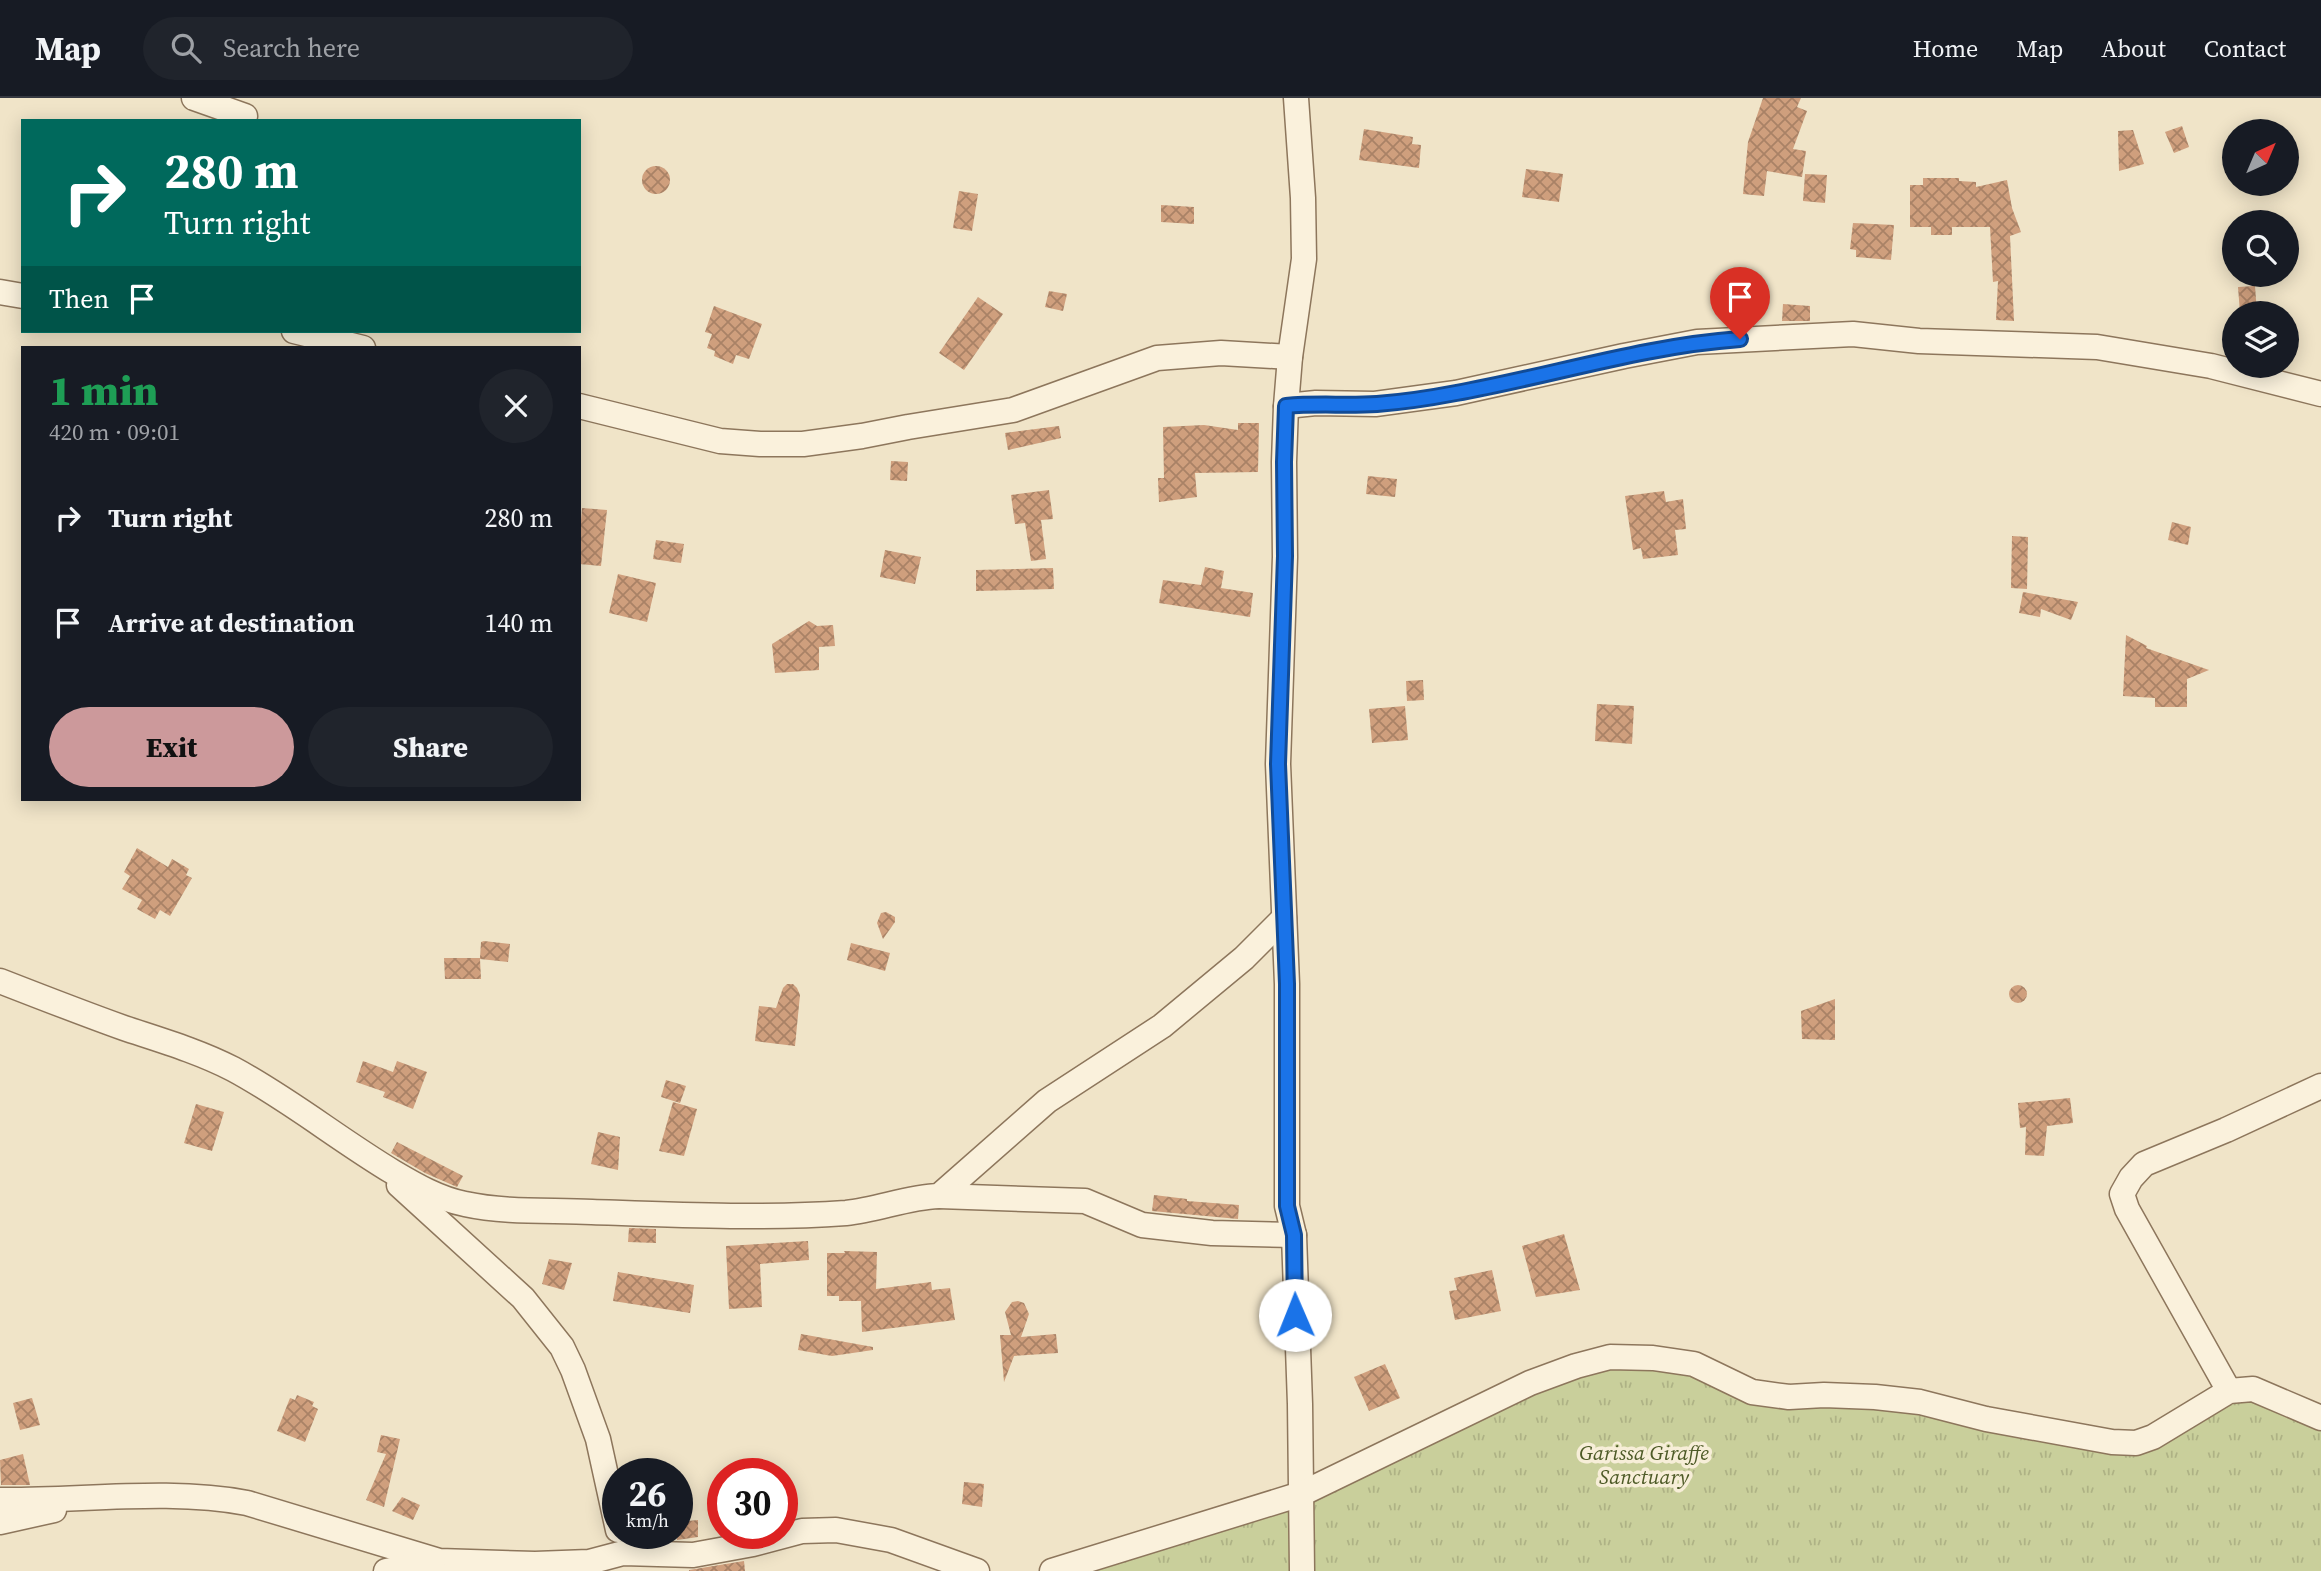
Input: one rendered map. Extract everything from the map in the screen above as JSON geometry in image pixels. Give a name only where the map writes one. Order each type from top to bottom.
[{"type":"street","points":[[194,98],[245,116]]},
{"type":"street","points":[[1296,98],[1304,259],[1286,406],[1285,556],[1278,764],[1287,984],[1287,1206],[1294,1235],[1302,1571]]},
{"type":"street","points":[[0,292],[21,296]]},
{"type":"street","points":[[302,333],[355,346]]},
{"type":"street","points":[[1286,406],[1316,403],[1375,404],[1456,393],[1697,342],[1853,334],[1919,341],[2097,347],[2211,366],[2321,394]]},
{"type":"street","points":[[581,406],[720,441],[803,444],[1013,410],[1157,358],[1221,353],[1290,357]]},
{"type":"street","points":[[939,1195],[1047,1101],[1162,1026],[1244,958],[1284,918]]},
{"type":"street","points":[[0,981],[230,1068],[295,1105],[328,1132],[370,1158],[438,1196],[465,1205],[724,1217],[850,1212],[921,1196],[939,1195],[1085,1201],[1142,1225],[1212,1233],[1294,1235]]},
{"type":"street","points":[[2229,1391],[2127,1209],[2122,1194],[2131,1178],[2144,1164],[2321,1086]]},
{"type":"street","points":[[370,1158],[523,1298],[562,1347],[598,1439],[602,1460]]},
{"type":"street","points":[[1052,1571],[1301,1494],[1530,1383],[1610,1357],[1653,1358],[1694,1364],[1752,1392],[1789,1397],[1875,1397],[1920,1402],[1986,1419],[2112,1442],[2136,1443],[2153,1437],[2229,1391],[2253,1389],[2321,1418]]},
{"type":"street","points":[[0,1500],[179,1496],[223,1498],[439,1561]]},
{"type":"street","points":[[0,1522],[106,1498]]},
{"type":"street","points":[[638,1549],[694,1555],[802,1531],[836,1530],[891,1539],[977,1571]]},
{"type":"street","points":[[386,1571],[439,1561],[534,1564],[589,1562],[615,1549]]},
{"type":"green space","name":"Garissa Giraffe Sanctuary","points":[[1610,1357],[2112,1442],[2229,1391],[2321,1407],[2321,1571],[1049,1571],[1301,1494]]},
{"type":"building","points":[[1763,98],[1801,98],[1797,107],[1807,111],[1793,149],[1806,151],[1802,177],[1767,171],[1764,196],[1743,194],[1748,142]]},
{"type":"building","points":[[2182,126],[2189,147],[2174,153],[2165,132]]},
{"type":"building","points":[[1364,129],[1413,137],[1412,144],[1421,145],[1419,168],[1359,160]]},
{"type":"building","points":[[2133,130],[2144,164],[2119,171],[2118,131]]},
{"type":"building","points":[[656,166],[666,170],[670,180],[666,190],[656,194],[646,190],[642,180],[646,170]]},
{"type":"building","points":[[1526,169],[1563,174],[1559,202],[1522,197]]},
{"type":"building","points":[[1805,174],[1827,175],[1825,203],[1803,201]]},
{"type":"building","points":[[1923,178],[1959,178],[1959,181],[1976,182],[1976,187],[2007,180],[2012,208],[2021,232],[2010,236],[2014,321],[1996,320],[1998,281],[1993,282],[1990,227],[1952,227],[1952,235],[1931,235],[1931,227],[1910,227],[1910,185],[1923,185]]},
{"type":"building","points":[[959,191],[978,194],[972,231],[953,228]]},
{"type":"building","points":[[1161,205],[1194,207],[1194,224],[1161,222]]},
{"type":"building","points":[[1853,223],[1894,225],[1891,260],[1856,257],[1856,250],[1850,249]]},
{"type":"building","points":[[1747,286],[1769,289],[1765,311],[1744,308]]},
{"type":"building","points":[[2238,287],[2255,287],[2256,301],[2239,301]]},
{"type":"building","points":[[1049,291],[1067,294],[1063,311],[1045,307]]},
{"type":"building","points":[[978,297],[1003,314],[964,370],[939,353]]},
{"type":"building","points":[[1783,304],[1810,306],[1810,321],[1782,321]]},
{"type":"building","points":[[714,306],[762,324],[749,359],[736,355],[733,364],[714,356],[715,351],[707,348],[712,334],[705,332]]},
{"type":"building","points":[[1238,423],[1259,423],[1258,472],[1195,473],[1197,497],[1159,502],[1158,478],[1164,478],[1163,427],[1204,425],[1238,430]]},
{"type":"building","points":[[1059,426],[1061,438],[1008,450],[1005,433]]},
{"type":"building","points":[[891,461],[908,462],[907,481],[890,480]]},
{"type":"building","points":[[1368,476],[1397,479],[1395,497],[1366,494]]},
{"type":"building","points":[[1049,490],[1053,519],[1041,520],[1046,559],[1031,561],[1025,523],[1015,524],[1011,495]]},
{"type":"building","points":[[1664,491],[1666,502],[1683,499],[1686,529],[1675,530],[1678,555],[1643,559],[1641,548],[1633,550],[1625,496]]},
{"type":"building","points":[[582,508],[607,510],[601,566],[581,564]]},
{"type":"building","points":[[2172,522],[2191,527],[2188,545],[2168,540]]},
{"type":"building","points":[[2012,536],[2028,537],[2027,589],[2011,588]]},
{"type":"building","points":[[656,540],[684,544],[681,563],[653,559]]},
{"type":"building","points":[[885,550],[921,557],[915,584],[880,577]]},
{"type":"building","points":[[1205,567],[1224,571],[1221,588],[1253,593],[1250,617],[1159,603],[1163,580],[1201,585]]},
{"type":"building","points":[[1053,568],[1054,589],[976,591],[976,570]]},
{"type":"building","points":[[618,574],[656,583],[647,622],[609,613]]},
{"type":"building","points":[[2023,592],[2078,602],[2071,620],[2041,609],[2040,617],[2019,613]]},
{"type":"building","points":[[809,621],[817,626],[833,625],[835,646],[819,647],[819,670],[775,673],[772,644]]},
{"type":"building","points":[[2126,635],[2147,646],[2146,648],[2209,670],[2187,679],[2187,707],[2155,707],[2155,698],[2123,696]]},
{"type":"building","points":[[1423,680],[1424,700],[1407,701],[1406,681]]},
{"type":"building","points":[[1597,704],[1634,706],[1632,744],[1595,741]]},
{"type":"building","points":[[1405,706],[1408,740],[1372,743],[1369,709]]},
{"type":"building","points":[[137,848],[168,867],[172,859],[189,869],[186,875],[192,878],[170,916],[160,910],[155,919],[137,909],[142,900],[122,889],[130,876],[124,872]]},
{"type":"building","points":[[886,912],[895,917],[895,922],[883,939],[877,923],[881,913]]},
{"type":"building","points":[[481,942],[510,944],[508,962],[480,959],[481,979],[445,979],[444,958],[480,958]]},
{"type":"building","points":[[851,943],[890,953],[885,971],[847,960]]},
{"type":"building","points":[[787,984],[793,984],[800,995],[795,1046],[755,1041],[759,1006],[776,1008]]},
{"type":"building","points":[[2014,985],[2022,985],[2027,994],[2025,1001],[2014,1003],[2009,998],[2009,990]]},
{"type":"building","points":[[1835,999],[1835,1040],[1802,1039],[1801,1011]]},
{"type":"building","points":[[363,1061],[393,1072],[397,1061],[427,1072],[413,1109],[383,1097],[385,1092],[356,1082]]},
{"type":"building","points":[[666,1080],[686,1086],[680,1103],[661,1097]]},
{"type":"building","points":[[2070,1098],[2073,1123],[2047,1126],[2044,1156],[2025,1155],[2026,1127],[2020,1128],[2018,1103]]},
{"type":"building","points":[[673,1102],[697,1109],[684,1156],[659,1151]]},
{"type":"building","points":[[196,1104],[224,1112],[212,1151],[184,1143]]},
{"type":"building","points":[[598,1132],[620,1137],[618,1170],[591,1164]]},
{"type":"building","points":[[397,1142],[463,1176],[457,1187],[425,1173],[391,1153]]},
{"type":"building","points":[[1154,1195],[1187,1201],[1239,1205],[1238,1219],[1152,1211]]},
{"type":"building","points":[[629,1228],[656,1229],[656,1243],[628,1242]]},
{"type":"building","points":[[1564,1234],[1580,1290],[1536,1297],[1522,1246]]},
{"type":"building","points":[[808,1241],[809,1260],[760,1264],[762,1307],[729,1309],[726,1246]]},
{"type":"building","points":[[844,1251],[877,1252],[876,1289],[931,1282],[932,1290],[950,1288],[955,1320],[862,1332],[861,1301],[839,1301],[839,1296],[827,1296],[827,1253],[845,1253]]},
{"type":"building","points":[[549,1259],[572,1263],[564,1290],[542,1284]]},
{"type":"building","points":[[1492,1270],[1501,1311],[1455,1320],[1449,1291],[1457,1290],[1454,1278]]},
{"type":"building","points":[[618,1272],[694,1285],[690,1313],[613,1301]]},
{"type":"building","points":[[1012,1302],[1024,1303],[1029,1314],[1021,1337],[1056,1334],[1058,1353],[1014,1356],[1004,1382],[1000,1335],[1011,1335],[1005,1312]]},
{"type":"building","points":[[801,1334],[873,1347],[873,1350],[832,1356],[798,1350]]},
{"type":"building","points":[[1385,1364],[1400,1398],[1369,1411],[1354,1377]]},
{"type":"building","points":[[297,1395],[314,1402],[312,1406],[318,1409],[305,1442],[277,1431],[290,1398],[295,1400]]},
{"type":"building","points":[[32,1398],[40,1425],[20,1430],[13,1403]]},
{"type":"building","points":[[381,1435],[400,1439],[384,1507],[366,1500],[386,1454],[377,1452]]},
{"type":"building","points":[[23,1454],[30,1485],[1,1485],[0,1460]]},
{"type":"building","points":[[964,1482],[984,1484],[982,1507],[962,1504]]},
{"type":"building","points":[[402,1497],[420,1505],[413,1520],[392,1511]]},
{"type":"building","points":[[693,1520],[698,1520],[698,1537],[693,1538]]},
{"type":"building","points":[[744,1561],[745,1571],[689,1571],[689,1570]]},
{"type":"route","points":[[1295,1315],[1294,1235],[1287,1206],[1287,984],[1278,764],[1285,556],[1286,406],[1316,403],[1375,404],[1456,393],[1697,342],[1740,339]]}]
